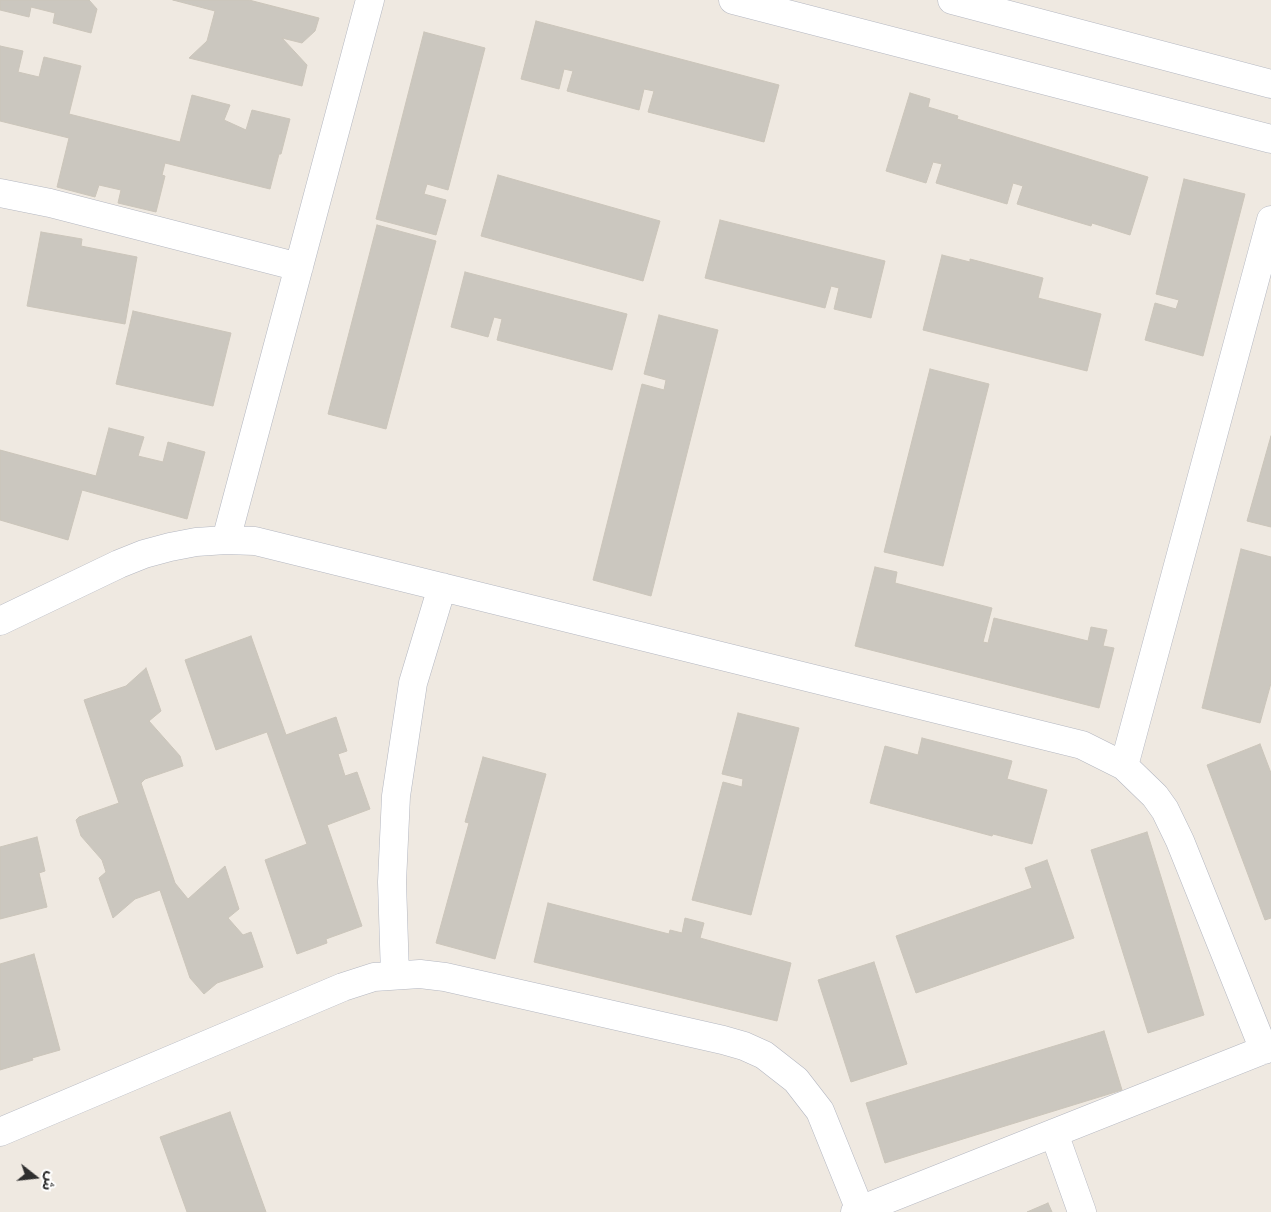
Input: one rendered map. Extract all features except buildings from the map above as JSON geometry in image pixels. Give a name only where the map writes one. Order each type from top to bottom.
[{"type":"street","points":[[226,540],[370,0]]},
{"type":"street","points":[[734,0],[1271,139]]},
{"type":"street","points":[[952,0],[1271,84]]},
{"type":"street","points":[[0,193],[50,203],[298,267]]},
{"type":"street","points":[[1124,766],[1271,220]]},
{"type":"street","points":[[0,621],[144,554],[187,543],[226,540],[256,541],[1082,745],[1124,766],[1155,796],[1174,825],[1267,1048],[857,1211],[820,1111],[796,1080],[764,1055],[744,1046],[723,1040],[446,977],[420,974],[374,977],[343,987],[0,1132]]},
{"type":"street","points":[[395,975],[392,882],[396,796],[414,683],[442,587]]},
{"type":"street","points":[[1054,1133],[1082,1212]]}]
